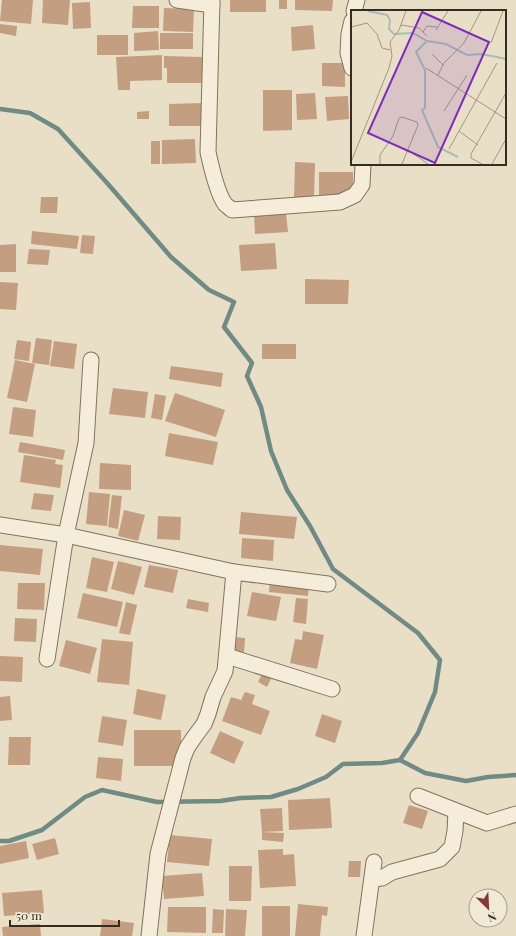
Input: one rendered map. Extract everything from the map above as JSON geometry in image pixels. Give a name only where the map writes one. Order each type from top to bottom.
[{"type":"street","points":[[177,0],[212,2],[208,152],[212,170],[221,195],[226,204],[232,210],[340,202],[355,195],[362,185],[363,165]]},
{"type":"street","points":[[354,10],[357,0]]},
{"type":"street","points":[[351,25],[348,53],[351,64]]},
{"type":"street","points":[[47,658],[66,535],[86,443],[91,360]]},
{"type":"street","points":[[0,525],[66,535],[234,572],[328,584]]},
{"type":"street","points":[[149,936],[158,854],[183,758],[187,748],[204,724],[213,697],[225,671],[234,572]]},
{"type":"street","points":[[227,656],[332,689]]},
{"type":"street","points":[[418,796],[487,823],[516,814]]},
{"type":"street","points":[[372,880],[382,878],[392,872],[440,859],[452,847],[456,831],[456,811]]},
{"type":"street","points":[[364,936],[374,862]]},
{"type":"building","points":[[2,0],[33,0],[31,24],[0,21]]},
{"type":"building","points":[[43,0],[70,0],[68,25],[42,23]]},
{"type":"building","points":[[230,0],[266,0],[266,12],[230,12]]},
{"type":"building","points":[[279,0],[287,0],[287,9],[279,9]]},
{"type":"building","points":[[295,0],[333,0],[332,11],[295,10]]},
{"type":"building","points":[[90,2],[91,28],[73,29],[72,3]]},
{"type":"building","points":[[133,6],[159,6],[159,28],[132,28]]},
{"type":"building","points":[[164,8],[194,9],[193,32],[163,31]]},
{"type":"building","points":[[0,24],[17,26],[16,36],[0,33]]},
{"type":"building","points":[[313,25],[315,49],[292,51],[291,27]]},
{"type":"building","points":[[158,31],[159,50],[134,51],[134,33]]},
{"type":"building","points":[[160,33],[193,33],[193,49],[160,49]]},
{"type":"building","points":[[97,35],[128,35],[128,55],[97,55]]},
{"type":"building","points":[[162,55],[162,80],[130,81],[130,90],[118,90],[116,57]]},
{"type":"building","points":[[164,56],[202,57],[202,83],[167,83],[167,68],[164,68]]},
{"type":"building","points":[[322,63],[345,63],[345,87],[322,86]]},
{"type":"building","points":[[263,90],[292,90],[292,130],[263,131]]},
{"type":"building","points":[[315,93],[317,119],[297,120],[296,94]]},
{"type":"building","points":[[348,96],[349,119],[327,121],[325,97]]},
{"type":"building","points":[[202,103],[202,126],[169,126],[169,104]]},
{"type":"building","points":[[149,111],[149,119],[137,119],[137,112]]},
{"type":"building","points":[[195,139],[196,163],[162,164],[162,140]]},
{"type":"building","points":[[151,141],[160,141],[160,164],[151,164]]},
{"type":"building","points":[[295,162],[315,163],[314,198],[294,197]]},
{"type":"building","points":[[319,172],[353,172],[353,195],[319,195]]},
{"type":"building","points":[[41,197],[58,197],[57,213],[40,213]]},
{"type":"building","points":[[286,213],[288,232],[255,234],[254,215]]},
{"type":"building","points":[[32,231],[79,236],[77,249],[31,244]]},
{"type":"building","points":[[82,235],[95,236],[93,254],[80,253]]},
{"type":"building","points":[[275,243],[277,269],[241,271],[239,245]]},
{"type":"building","points":[[16,244],[16,272],[0,272],[0,245]]},
{"type":"building","points":[[29,249],[50,250],[48,265],[27,264]]},
{"type":"building","points":[[305,279],[349,280],[348,304],[305,304]]},
{"type":"building","points":[[0,282],[18,283],[16,310],[0,309]]},
{"type":"building","points":[[36,338],[52,340],[49,365],[32,363]]},
{"type":"building","points":[[17,340],[31,342],[29,361],[14,359]]},
{"type":"building","points":[[54,341],[77,344],[74,369],[50,366]]},
{"type":"building","points":[[262,344],[296,344],[296,359],[262,359]]},
{"type":"building","points":[[15,360],[35,364],[27,402],[7,398]]},
{"type":"building","points":[[171,366],[223,373],[221,387],[169,379]]},
{"type":"building","points":[[113,388],[148,392],[145,418],[109,414]]},
{"type":"building","points":[[175,393],[225,410],[216,437],[165,421]]},
{"type":"building","points":[[155,394],[166,396],[162,420],[151,418]]},
{"type":"building","points":[[13,407],[36,410],[33,437],[9,434]]},
{"type":"building","points":[[169,433],[218,442],[213,465],[165,456]]},
{"type":"building","points":[[20,442],[65,450],[63,460],[18,452]]},
{"type":"building","points":[[24,455],[56,460],[55,464],[63,465],[60,488],[20,482]]},
{"type":"building","points":[[100,463],[131,465],[131,490],[99,489]]},
{"type":"building","points":[[89,492],[110,494],[107,526],[86,524]]},
{"type":"building","points":[[34,493],[54,495],[51,511],[31,509]]},
{"type":"building","points":[[112,495],[122,496],[118,529],[108,527]]},
{"type":"building","points":[[124,510],[145,515],[138,541],[118,536]]},
{"type":"building","points":[[241,512],[297,517],[294,539],[239,534]]},
{"type":"building","points":[[158,516],[181,517],[180,540],[157,539]]},
{"type":"building","points":[[242,538],[274,540],[273,561],[241,558]]},
{"type":"building","points":[[0,545],[43,549],[40,575],[0,571]]},
{"type":"building","points":[[92,557],[114,562],[107,592],[86,588]]},
{"type":"building","points":[[118,561],[142,567],[134,595],[111,589]]},
{"type":"building","points":[[149,565],[178,570],[173,593],[144,587]]},
{"type":"building","points":[[270,580],[309,583],[308,596],[269,592]]},
{"type":"building","points":[[18,583],[45,583],[44,610],[17,609]]},
{"type":"building","points":[[252,592],[281,597],[276,621],[247,616]]},
{"type":"building","points":[[83,593],[123,602],[117,627],[77,618]]},
{"type":"building","points":[[296,598],[308,599],[306,624],[293,622]]},
{"type":"building","points":[[188,599],[209,603],[208,612],[186,608]]},
{"type":"building","points":[[126,602],[137,605],[130,635],[119,633]]},
{"type":"building","points":[[15,618],[37,619],[36,642],[14,641]]},
{"type":"building","points":[[303,631],[324,635],[317,669],[290,663],[295,639],[302,640]]},
{"type":"building","points":[[234,637],[245,638],[244,653],[233,652]]},
{"type":"building","points":[[102,639],[133,642],[129,685],[97,682]]},
{"type":"building","points":[[66,640],[97,648],[90,674],[59,666]]},
{"type":"building","points":[[0,656],[23,657],[22,682],[0,681]]},
{"type":"building","points":[[262,674],[271,679],[267,687],[258,682]]},
{"type":"building","points":[[137,689],[166,695],[161,720],[133,714]]},
{"type":"building","points":[[245,692],[255,695],[252,704],[270,711],[261,735],[222,721],[231,697],[241,700]]},
{"type":"building","points":[[10,696],[12,720],[0,721],[0,697]]},
{"type":"building","points":[[322,714],[342,721],[335,743],[315,736]]},
{"type":"building","points":[[102,716],[127,720],[123,746],[98,742]]},
{"type":"building","points":[[134,730],[181,730],[181,766],[134,766]]},
{"type":"building","points":[[220,731],[244,742],[234,764],[210,753]]},
{"type":"building","points":[[9,737],[31,737],[30,765],[8,765]]},
{"type":"building","points":[[98,757],[123,759],[121,781],[96,778]]},
{"type":"building","points":[[330,798],[332,828],[289,830],[288,800]]},
{"type":"building","points":[[409,805],[428,811],[422,829],[403,823]]},
{"type":"building","points":[[282,808],[283,831],[262,832],[260,809]]},
{"type":"building","points":[[262,832],[284,833],[283,842],[262,840]]},
{"type":"building","points":[[170,835],[212,839],[209,866],[167,862]]},
{"type":"building","points":[[55,838],[59,854],[37,860],[32,844]]},
{"type":"building","points":[[26,841],[29,858],[0,864],[0,846]]},
{"type":"building","points":[[283,849],[283,855],[294,854],[296,886],[260,888],[258,850]]},
{"type":"building","points":[[349,861],[361,861],[360,877],[348,877]]},
{"type":"building","points":[[229,866],[252,866],[251,901],[229,901]]},
{"type":"building","points":[[202,873],[204,896],[164,899],[162,876]]},
{"type":"building","points":[[42,890],[44,913],[4,916],[2,893]]},
{"type":"building","points":[[298,904],[328,907],[327,916],[322,915],[320,936],[295,936]]},
{"type":"building","points":[[262,906],[290,906],[290,936],[262,936]]},
{"type":"building","points":[[168,907],[206,907],[206,933],[167,932]]},
{"type":"building","points":[[213,909],[224,910],[223,933],[212,933]]},
{"type":"building","points":[[226,909],[247,910],[245,936],[225,936]]},
{"type":"building","points":[[102,919],[134,923],[132,936],[100,936]]},
{"type":"building","points":[[40,924],[41,936],[3,936],[2,927]]},
{"type":"waterway","points":[[0,109],[30,113],[58,129],[171,257],[209,290],[234,302],[224,327],[252,363],[247,376],[261,407],[271,451],[287,490],[310,526],[333,569],[418,633],[440,660],[435,692],[418,733],[400,760]]},
{"type":"waterway","points":[[0,841],[9,841],[42,830],[85,797],[102,790],[157,802],[220,801],[241,798],[271,797],[298,789],[326,777],[343,764],[382,763],[400,760],[425,773],[466,781],[488,777],[516,775]]}]
